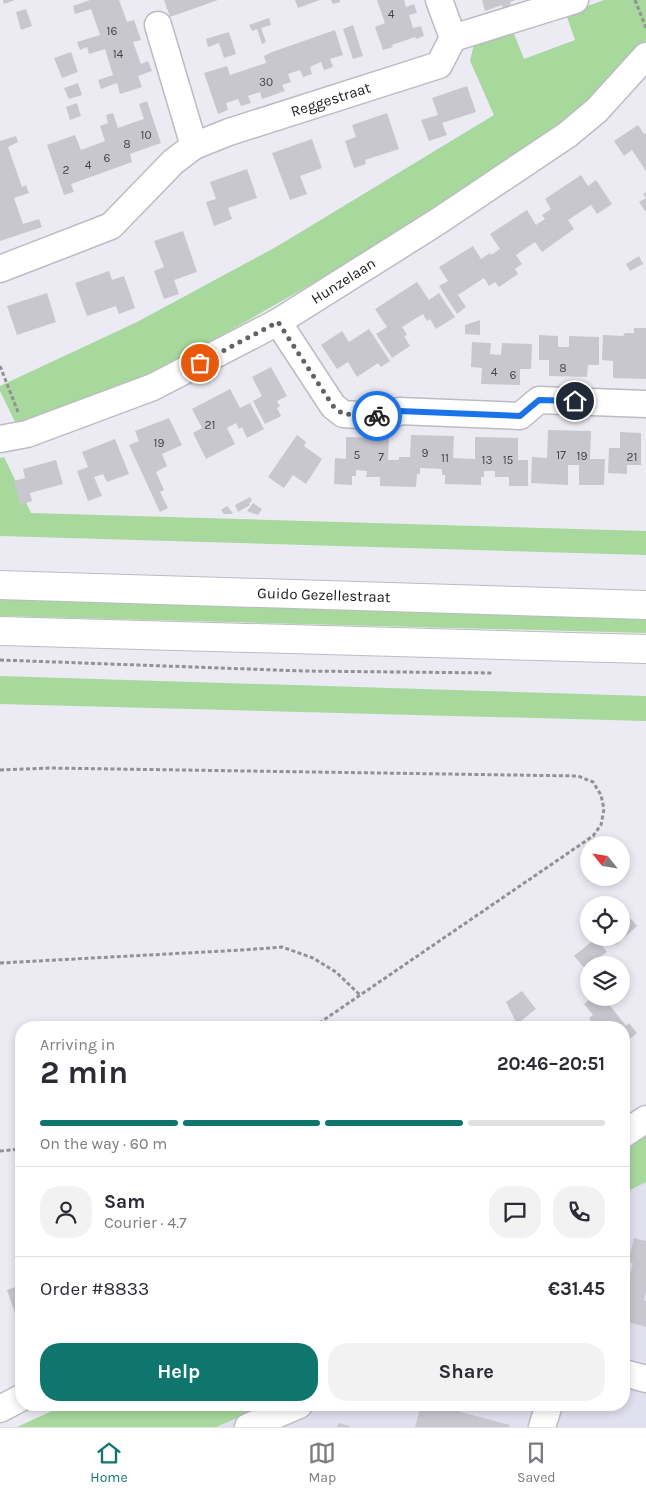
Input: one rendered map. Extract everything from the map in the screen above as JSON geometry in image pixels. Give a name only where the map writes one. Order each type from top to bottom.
[{"type":"main road","name":"Guido Gezellestraat","points":[[0,585],[646,605]]},
{"type":"main road","points":[[0,630],[646,649]]},
{"type":"street","points":[[439,0],[453,38],[574,0]]},
{"type":"street","points":[[158,24],[194,146]]},
{"type":"street","name":"Reggestraat","points":[[0,269],[111,226],[173,162],[194,146],[229,132],[440,65],[453,38]]},
{"type":"street","name":"Hunzelaan","points":[[0,439],[27,434],[153,387],[278,322],[437,222],[567,135],[597,110],[645,61]]},
{"type":"street","points":[[278,322],[333,406],[343,414],[388,417],[399,411],[520,416],[539,400],[646,404]]},
{"type":"street","points":[[630,1130],[646,1119]]},
{"type":"street","points":[[630,1375],[646,1379]]},
{"type":"street","points":[[0,1409],[15,1401]]},
{"type":"street","points":[[248,1427],[285,1411]]},
{"type":"street","points":[[542,1427],[547,1411]]},
{"type":"path","points":[[635,0],[646,28]]},
{"type":"path","points":[[0,366],[27,434]]},
{"type":"path","points":[[0,660],[303,671],[500,673]]},
{"type":"path","points":[[0,770],[49,768],[578,776],[593,782],[601,795],[604,809],[602,825],[593,836],[322,1021]]},
{"type":"path","points":[[0,963],[222,952],[282,947],[314,958],[336,972],[360,995]]},
{"type":"path","points":[[0,1151],[15,1150]]},
{"type":"shaded area","points":[[646,1175],[646,1427],[121,1427],[154,1411],[630,1411],[630,1183]]},
{"type":"green space","points":[[604,0],[646,0],[646,40],[616,79],[574,122],[377,247],[176,361],[108,393],[17,426],[0,391],[0,386],[137,322],[276,247],[494,115],[470,61],[474,44],[514,34],[524,59],[575,40],[566,14]]},
{"type":"green space","points":[[4,457],[31,513],[646,531],[646,555],[0,536],[0,458]]},
{"type":"green space","points":[[0,595],[646,615],[646,633],[0,616]]},
{"type":"green space","points":[[0,676],[646,696],[646,721],[0,704]]},
{"type":"green space","points":[[646,1135],[646,1182],[630,1190],[630,1147]]},
{"type":"green space","points":[[52,1411],[254,1411],[216,1427],[17,1427]]},
{"type":"building","points":[[3,0],[15,0],[4,4]]},
{"type":"building","points":[[90,0],[119,0],[127,22],[134,20],[141,40],[133,42],[141,64],[148,61],[152,71],[138,76],[142,87],[120,94],[117,83],[101,89],[98,80],[113,75],[105,49],[89,54],[87,47],[80,50],[77,42],[100,35],[91,9],[75,14],[73,6]]},
{"type":"building","points":[[164,0],[218,0],[170,17]]},
{"type":"building","points":[[295,0],[320,0],[298,8]]},
{"type":"building","points":[[331,0],[340,0],[340,2],[333,4]]},
{"type":"building","points":[[377,0],[404,0],[406,7],[414,4],[417,13],[409,15],[413,28],[421,26],[424,36],[416,39],[415,37],[383,50],[375,27],[385,23]]},
{"type":"building","points":[[482,0],[516,0],[510,2],[512,8],[504,11],[502,5],[485,11]]},
{"type":"building","points":[[26,9],[32,26],[21,30],[16,12]]},
{"type":"building","points":[[269,18],[271,25],[261,28],[266,42],[262,44],[257,29],[252,31],[249,25]]},
{"type":"building","points":[[353,25],[363,56],[353,59],[343,29]]},
{"type":"building","points":[[335,30],[343,55],[330,59],[333,67],[324,70],[321,62],[310,67],[312,74],[303,77],[300,70],[288,74],[291,82],[282,85],[285,91],[262,99],[260,92],[248,96],[251,103],[241,106],[238,99],[226,103],[228,110],[218,114],[204,73],[227,66],[230,75],[266,63],[264,56],[272,52]]},
{"type":"building","points":[[229,32],[236,54],[224,58],[219,43],[208,47],[206,39]]},
{"type":"building","points":[[71,52],[78,72],[62,78],[54,58]]},
{"type":"building","points":[[78,83],[82,95],[69,99],[64,88]]},
{"type":"building","points":[[467,86],[476,112],[442,123],[447,135],[429,141],[421,120],[438,115],[432,98]]},
{"type":"building","points":[[147,101],[161,143],[130,154],[132,162],[71,184],[74,192],[64,195],[47,145],[75,135],[81,150],[105,141],[100,126],[108,123],[106,115],[113,113],[118,128],[144,119],[139,104]]},
{"type":"building","points":[[77,103],[81,116],[70,120],[66,107]]},
{"type":"building","points":[[387,113],[399,149],[365,160],[366,164],[354,168],[345,141],[356,137],[352,125]]},
{"type":"building","points":[[638,125],[644,134],[646,133],[646,171],[632,150],[624,156],[614,141]]},
{"type":"building","points":[[16,136],[18,142],[8,147],[22,187],[26,185],[29,193],[14,198],[23,224],[39,219],[42,227],[0,241],[0,141]]},
{"type":"building","points":[[312,139],[322,168],[300,176],[307,194],[290,200],[272,153]]},
{"type":"building","points":[[247,169],[257,198],[228,208],[232,219],[214,226],[206,202],[216,199],[210,182]]},
{"type":"building","points":[[581,175],[588,186],[596,180],[612,204],[597,214],[591,205],[568,220],[574,229],[542,252],[535,242],[516,255],[522,264],[515,269],[518,274],[499,287],[495,282],[489,286],[484,278],[458,295],[466,307],[457,314],[439,286],[448,281],[439,267],[473,246],[481,259],[490,253],[491,255],[500,249],[490,234],[527,210],[536,225],[545,219],[542,215],[551,209],[545,199]]},
{"type":"building","points":[[646,198],[646,211],[645,211],[639,202]]},
{"type":"building","points":[[183,231],[197,272],[174,280],[179,294],[164,299],[154,271],[164,267],[154,241]]},
{"type":"building","points":[[639,256],[643,264],[630,271],[626,264]]},
{"type":"building","points":[[109,271],[112,280],[124,276],[135,308],[119,314],[116,306],[87,316],[75,283]]},
{"type":"building","points":[[417,282],[429,300],[439,293],[455,317],[436,329],[430,319],[427,321],[423,314],[402,327],[407,335],[404,336],[410,346],[392,358],[376,334],[387,327],[375,309]]},
{"type":"building","points":[[47,293],[56,322],[17,335],[7,306]]},
{"type":"building","points":[[480,320],[480,335],[465,334],[465,325]]},
{"type":"building","points":[[634,328],[646,328],[646,379],[613,378],[613,361],[602,360],[603,335],[623,336],[625,333],[634,333]]},
{"type":"building","points":[[369,329],[390,361],[381,367],[378,363],[357,377],[348,362],[337,369],[321,345],[342,331],[349,342]]},
{"type":"building","points":[[539,335],[558,336],[558,347],[569,347],[569,336],[599,337],[599,365],[588,365],[587,377],[549,376],[549,360],[539,360]]},
{"type":"building","points":[[472,342],[491,343],[490,354],[501,355],[502,343],[532,344],[531,369],[520,369],[520,385],[481,384],[482,368],[471,367]]},
{"type":"building","points":[[271,367],[287,396],[277,401],[280,406],[277,408],[281,416],[265,424],[253,401],[262,396],[252,377]]},
{"type":"building","points":[[230,389],[240,408],[250,403],[264,429],[247,438],[242,427],[239,429],[236,423],[227,428],[235,444],[206,459],[193,433],[202,428],[192,409]]},
{"type":"building","points":[[169,418],[182,445],[162,454],[167,466],[156,472],[164,490],[160,492],[168,508],[160,512],[129,445],[139,441],[135,431]]},
{"type":"building","points":[[548,430],[591,431],[590,459],[605,459],[604,485],[579,485],[579,465],[568,465],[568,485],[531,483],[532,457],[547,458]]},
{"type":"building","points":[[620,432],[641,433],[641,465],[627,465],[627,474],[608,473],[609,448],[620,448]]},
{"type":"building","points":[[297,435],[306,442],[304,446],[322,459],[306,484],[293,475],[284,488],[268,477]]},
{"type":"building","points":[[411,435],[454,436],[453,458],[475,459],[475,437],[518,438],[518,460],[528,460],[528,486],[509,486],[509,477],[495,477],[495,471],[484,471],[484,477],[481,477],[481,485],[445,484],[445,475],[442,475],[442,469],[420,468],[420,474],[417,474],[416,487],[380,486],[380,477],[366,477],[367,471],[356,470],[356,476],[352,476],[352,485],[334,484],[335,458],[346,459],[346,437],[389,438],[388,460],[399,460],[399,457],[410,457]]},
{"type":"building","points":[[115,439],[129,474],[107,482],[103,474],[94,477],[102,496],[88,501],[77,471],[88,467],[82,452]]},
{"type":"building","points":[[56,460],[63,484],[30,493],[32,501],[20,505],[14,481],[25,478],[23,469]]},
{"type":"building","points":[[250,497],[252,501],[249,503],[250,505],[238,512],[235,505]]},
{"type":"building","points":[[253,503],[262,509],[258,515],[247,511]]},
{"type":"building","points":[[227,506],[233,513],[224,514],[221,510]]},
{"type":"building","points":[[630,918],[637,926],[630,932]]},
{"type":"building","points":[[586,946],[602,946],[607,952],[601,956],[580,956],[580,963],[574,956]]},
{"type":"building","points":[[522,991],[536,1009],[521,1021],[516,1021],[506,1002]]},
{"type":"building","points":[[586,1006],[610,1006],[622,1021],[591,1021],[589,1018],[593,1015]]},
{"type":"building","points":[[630,1024],[637,1033],[630,1039]]},
{"type":"building","points":[[634,1238],[646,1241],[646,1291],[644,1301],[646,1301],[646,1327],[630,1323],[630,1274],[633,1263],[630,1262]]},
{"type":"building","points":[[15,1287],[15,1313],[7,1290]]},
{"type":"building","points":[[419,1411],[457,1411],[510,1425],[509,1427],[415,1427]]},
{"type":"building","points":[[338,1423],[350,1426],[350,1427],[337,1427]]},
{"type":"way so far","points":[[200,363],[278,322],[333,406],[343,414],[377,416]]},
{"type":"route","points":[[377,416],[388,417],[399,411],[520,416],[539,400],[575,401]]}]
